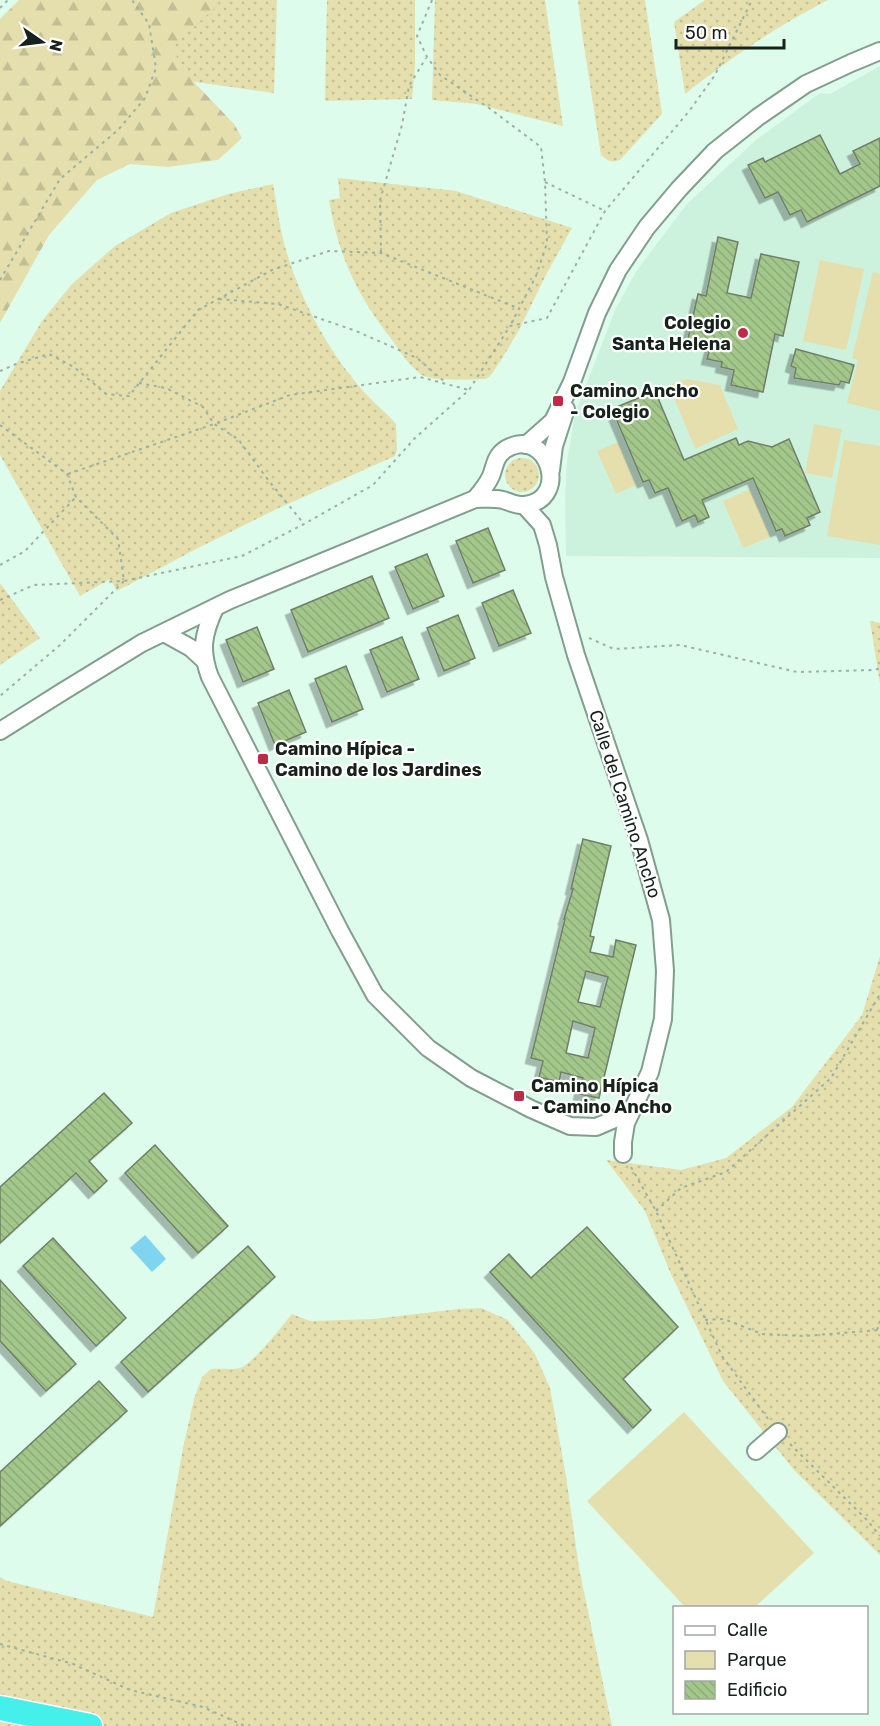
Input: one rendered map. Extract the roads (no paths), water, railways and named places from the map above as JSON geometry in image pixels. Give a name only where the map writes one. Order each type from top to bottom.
[{"type":"highway","points":[[0,1708],[90,1726]]},
{"type":"street","points":[[526,445],[553,422],[572,382],[597,313],[618,270],[647,227],[715,151],[758,117],[806,84],[880,51]]},
{"type":"street","points":[[0,732],[102,667],[230,600],[475,499],[492,498],[524,505],[534,502],[548,489],[554,446],[572,382]]},
{"type":"street","points":[[475,499],[485,487],[494,464],[506,449],[526,445],[535,448],[548,461],[551,470]]},
{"type":"street","points":[[491,474],[493,484],[505,500]]},
{"type":"street","name":"Calle del Camino Ancho","points":[[524,505],[542,525],[549,545],[554,577],[576,655],[639,840],[661,920],[665,971],[663,1019],[650,1072],[625,1129],[623,1154],[596,1127]]},
{"type":"street","points":[[214,608],[206,633],[204,660],[210,677],[375,995],[428,1048],[471,1078],[531,1109],[570,1126],[596,1127],[631,1112]]},
{"type":"street","points":[[164,633],[191,648],[204,660]]},
{"type":"street","points":[[756,1451],[778,1432]]},
{"type":"water","points":[[145,1235],[166,1259],[152,1272],[130,1248]]},
{"type":"place","name":"Colegio Santa Helena","points":[[743,333]]},
{"type":"place","name":"Camino Ancho - Colegio","points":[[558,401]]},
{"type":"place","name":"Camino Hípica - Camino de los Jardines","points":[[263,759]]},
{"type":"place","name":"Camino Hípica - Camino Ancho","points":[[519,1096]]}]
